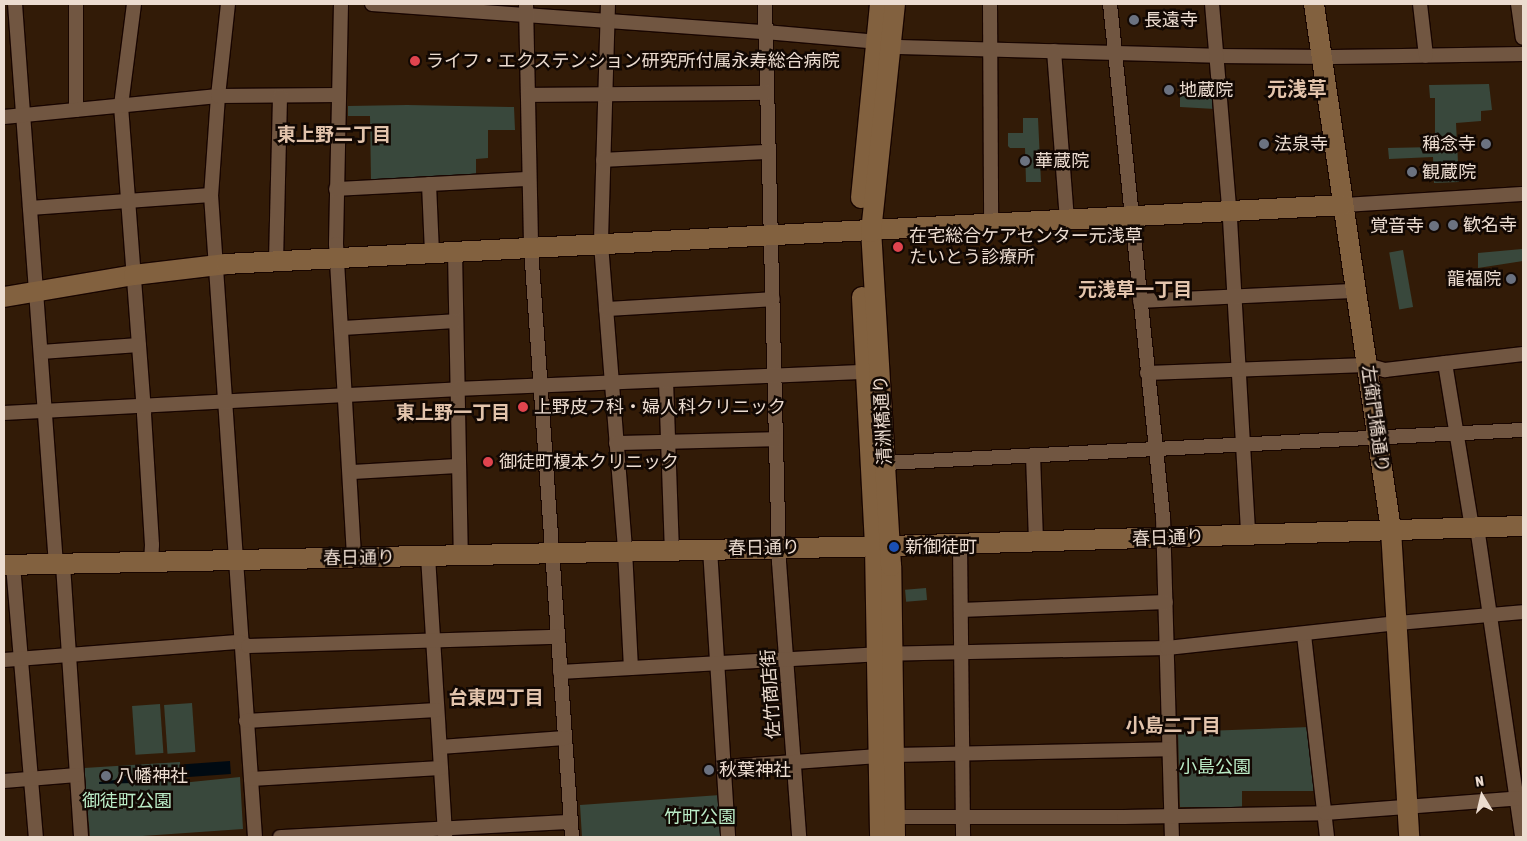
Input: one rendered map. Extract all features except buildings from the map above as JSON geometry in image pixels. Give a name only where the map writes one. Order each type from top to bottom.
[{"type":"street","points":[[15,4],[45,410],[59,565],[70,655],[82,837]]},
{"type":"street","points":[[76,4],[76,110]]},
{"type":"street","points":[[134,4],[121,106],[144,406],[152,545],[151,563]]},
{"type":"street","points":[[228,4],[218,96],[211,195],[234,561],[255,837]]},
{"type":"street","points":[[340,4],[336,244],[351,472],[354,558]]},
{"type":"street","points":[[372,4],[526,10],[607,21],[884,42],[899,47],[1216,56],[1320,57],[1523,54]]},
{"type":"street","points":[[608,4],[601,244],[625,550],[630,668]]},
{"type":"street","name":"佐竹商店街","points":[[765,4],[779,548],[800,837]]},
{"type":"street","name":"清洲橋通り","points":[[880,4],[884,42]]},
{"type":"street","name":"清洲橋通り","points":[[882,546],[866,372],[864,232],[884,42],[895,4]]},
{"type":"street","points":[[990,4],[991,223]]},
{"type":"street","points":[[1110,4],[1164,538],[1172,837]]},
{"type":"street","points":[[1212,4],[1229,211],[1248,535]]},
{"type":"street","name":"左衛門橋通り","points":[[1314,4],[1320,57],[1391,530],[1398,623],[1409,837]]},
{"type":"street","points":[[1420,4],[1426,56]]},
{"type":"street","points":[[1518,4],[1523,38]]},
{"type":"street","points":[[526,10],[531,248],[572,837]]},
{"type":"street","points":[[1054,51],[1067,219]]},
{"type":"street","points":[[528,95],[767,93]]},
{"type":"street","points":[[4,117],[218,96],[339,95]]},
{"type":"street","points":[[276,261],[280,96]]},
{"type":"street","points":[[603,160],[769,152]]},
{"type":"street","points":[[336,189],[530,179]]},
{"type":"street","points":[[429,184],[432,253]]},
{"type":"street","points":[[4,297],[134,275],[214,265],[338,257],[864,232],[991,223],[1523,194]]},
{"type":"street","points":[[30,208],[211,195]]},
{"type":"street","name":"清洲橋通り","points":[[864,232],[886,463],[882,546],[886,756],[880,837]]},
{"type":"street","points":[[455,252],[461,555]]},
{"type":"street","points":[[1140,301],[1356,291]]},
{"type":"street","points":[[606,309],[773,299]]},
{"type":"street","points":[[342,328],[456,321]]},
{"type":"street","points":[[41,352],[139,345]]},
{"type":"street","points":[[1147,373],[1367,365],[1385,370],[1523,354]]},
{"type":"street","points":[[1445,363],[1490,615],[1520,798],[1522,837]]},
{"type":"street","points":[[4,412],[457,389],[866,372]]},
{"type":"street","points":[[666,381],[672,549]]},
{"type":"street","points":[[886,463],[1523,430]]},
{"type":"street","points":[[616,443],[776,438]]},
{"type":"street","points":[[1033,455],[1036,540]]},
{"type":"street","points":[[351,472],[459,466]]},
{"type":"street","name":"春日通り","points":[[8,565],[625,550],[882,546],[1523,526]]},
{"type":"street","points":[[960,543],[963,837]]},
{"type":"street","points":[[710,549],[728,837]]},
{"type":"street","points":[[428,556],[445,833]]},
{"type":"street","points":[[8,565],[22,658],[36,837]]},
{"type":"street","points":[[961,610],[1166,602]]},
{"type":"street","points":[[560,672],[884,654],[1167,648],[1304,635],[1398,623],[1523,612]]},
{"type":"street","points":[[1304,635],[1328,837]]},
{"type":"street","points":[[4,660],[240,642],[248,646],[558,637]]},
{"type":"street","points":[[246,721],[437,710]]},
{"type":"street","points":[[440,747],[565,738]]},
{"type":"street","points":[[724,767],[886,756],[1169,749]]},
{"type":"street","name":"清洲橋通り","points":[[886,756],[895,817],[895,837]]},
{"type":"street","points":[[251,780],[441,768]]},
{"type":"street","points":[[4,781],[77,775]]},
{"type":"street","points":[[895,817],[1171,817],[1325,813],[1520,798]]},
{"type":"street","points":[[280,837],[445,833],[571,822]]},
{"type":"green space","points":[[1180,83],[1212,84],[1215,109],[1180,107]]},
{"type":"green space","points":[[1489,84],[1492,110],[1481,111],[1481,121],[1456,123],[1459,182],[1434,183],[1433,157],[1389,159],[1388,148],[1435,147],[1435,98],[1430,98],[1429,85]]},
{"type":"green space","points":[[348,106],[514,107],[515,130],[488,130],[488,158],[476,159],[476,179],[371,181],[370,116],[348,116]]},
{"type":"green space","points":[[1023,118],[1038,118],[1041,182],[1026,182],[1025,148],[1010,148],[1008,146],[1008,133],[1023,133]]},
{"type":"green space","points":[[1522,249],[1523,261],[1478,268],[1478,253]]},
{"type":"green space","points":[[1403,250],[1413,307],[1399,310],[1389,252]]},
{"type":"green space","points":[[926,588],[927,600],[906,602],[905,590]]},
{"type":"green space","points":[[192,703],[195,752],[167,754],[164,705]]},
{"type":"green space","points":[[160,704],[163,753],[135,755],[132,706]]},
{"type":"green space","name":"小島公園","points":[[1310,727],[1316,791],[1242,791],[1242,807],[1180,807],[1178,732]]},
{"type":"green space","name":"御徒町公園","points":[[180,762],[181,783],[240,777],[243,829],[128,837],[90,837],[84,768]]},
{"type":"green space","name":"竹町公園","points":[[720,795],[723,837],[582,837],[580,805]]},
{"type":"shaded area","points":[[230,761],[231,774],[185,777],[184,764]]},
{"type":"shaded area","points":[[143,768],[147,769],[148,773],[145,778],[133,783],[99,784],[99,782],[115,780],[119,776],[134,776]]},
{"type":"place","name":"長遠寺","points":[[1134,20]]},
{"type":"place","name":"ライフ・エクステンション研究所付属永寿総合病院","points":[[415,61]]},
{"type":"place","name":"地蔵院","points":[[1169,90]]},
{"type":"place","name":"法泉寺","points":[[1264,144]]},
{"type":"place","name":"稱念寺","points":[[1486,144]]},
{"type":"place","name":"華蔵院","points":[[1025,161]]},
{"type":"place","name":"観蔵院","points":[[1412,172]]},
{"type":"place","name":"歓名寺","points":[[1453,225]]},
{"type":"place","name":"覚音寺","points":[[1434,226]]},
{"type":"place","name":"在宅総合ケアセンター元浅草 たいとう診療所","points":[[898,247]]},
{"type":"place","name":"龍福院","points":[[1511,279]]},
{"type":"place","name":"上野皮フ科・婦人科クリニック","points":[[523,407]]},
{"type":"place","name":"御徒町榎本クリニック","points":[[488,462]]},
{"type":"place","name":"新御徒町","points":[[894,547]]},
{"type":"place","name":"秋葉神社","points":[[709,770]]},
{"type":"place","name":"八幡神社","points":[[106,776]]},
{"type":"district","name":"元浅草","points":[[1297,88]]},
{"type":"district","name":"東上野二丁目","points":[[334,135]]},
{"type":"district","name":"元浅草一丁目","points":[[1135,290]]},
{"type":"district","name":"東上野一丁目","points":[[453,413]]},
{"type":"district","name":"台東四丁目","points":[[496,698]]},
{"type":"district","name":"小島二丁目","points":[[1173,726]]}]
